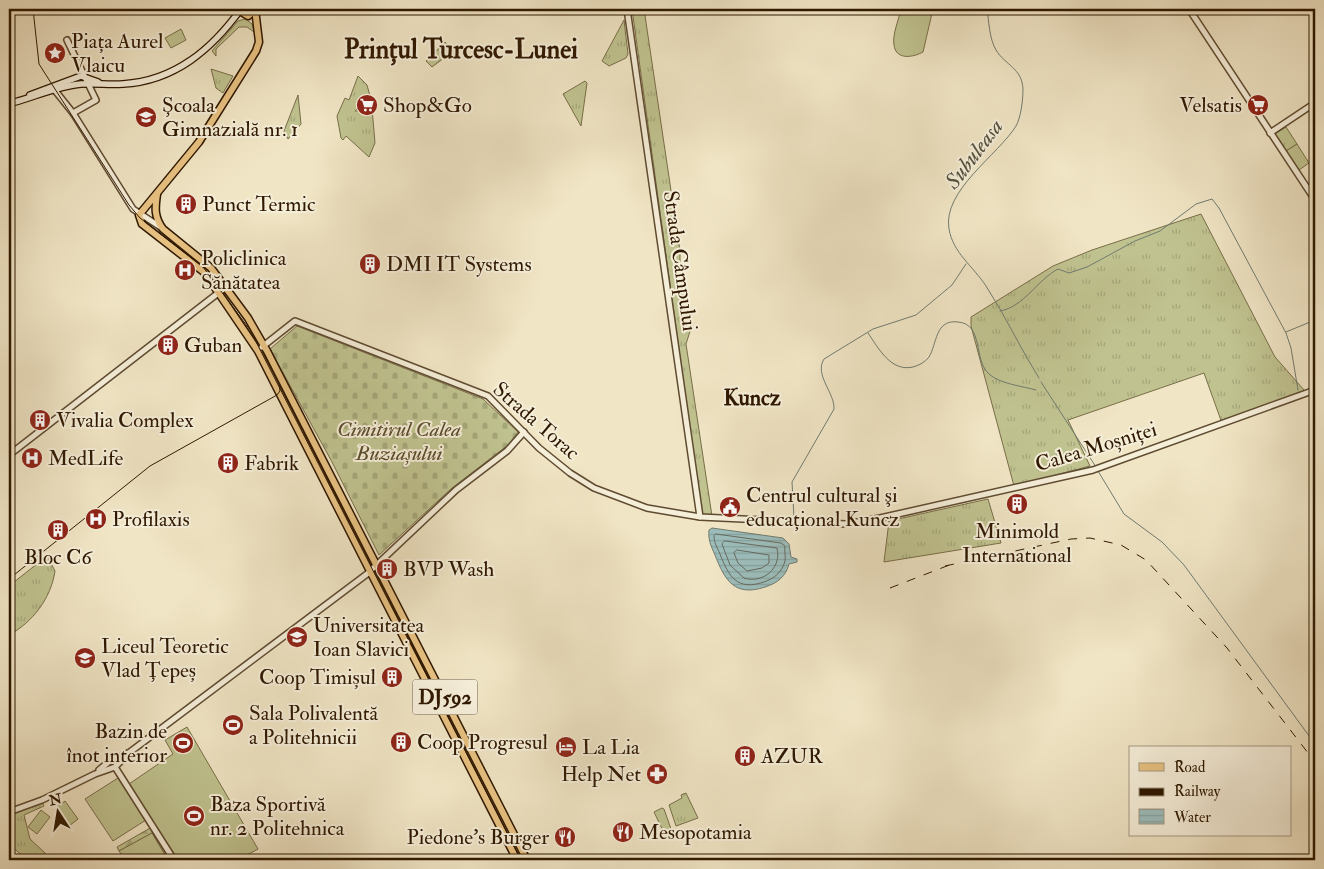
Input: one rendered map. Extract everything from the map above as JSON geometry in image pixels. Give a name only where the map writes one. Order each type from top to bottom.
[{"type":"main road","points":[[12,103],[51,86],[81,76],[98,82],[118,84],[151,80],[177,70],[206,50],[241,9],[256,23]]},
{"type":"main road","points":[[138,215],[199,142],[256,51],[259,42],[255,10],[247,15],[234,18]]},
{"type":"main road","points":[[12,103],[80,84],[98,82]]},
{"type":"main road","points":[[156,194],[155,212],[163,229]]},
{"type":"main road","name":"DJ592","points":[[138,215],[142,224],[201,269],[219,292],[258,351],[517,860]]},
{"type":"main road","name":"DJ592","points":[[163,229],[209,266],[226,287],[264,345],[528,860]]},
{"type":"street","name":"Strada Câmpului","points":[[627,9],[700,517]]},
{"type":"street","points":[[1189,9],[1315,200]]},
{"type":"street","points":[[67,40],[96,100],[73,113]]},
{"type":"street","points":[[80,84],[85,77]]},
{"type":"street","points":[[51,86],[73,113],[129,204],[138,215],[147,218],[163,229]]},
{"type":"street","points":[[1270,133],[1315,103]]},
{"type":"street","points":[[9,456],[226,287]]},
{"type":"street","name":"Strada Torac","points":[[264,345],[294,321],[488,396],[524,432],[570,473],[594,488],[647,508],[700,517],[846,524],[880,518]]},
{"type":"street","points":[[258,351],[264,345]]},
{"type":"street","name":"Calea Moșniței","points":[[880,518],[1093,470],[1315,390]]},
{"type":"street","points":[[9,812],[42,800],[115,766],[130,752],[371,571],[456,490],[507,450],[524,432]]},
{"type":"street","points":[[95,774],[111,760],[130,752]]},
{"type":"street","points":[[111,760],[110,765],[115,766],[174,860]]},
{"type":"green space","points":[[632,9],[644,9],[680,251],[680,267],[692,325],[686,344],[712,516],[702,516]]},
{"type":"green space","points":[[901,9],[933,9],[923,52],[919,54],[902,56],[895,50],[894,37]]},
{"type":"green space","points":[[245,19],[252,24],[254,32],[247,27],[239,27],[216,49],[216,56],[212,51],[238,21]]},
{"type":"green space","points":[[624,20],[628,54],[626,58],[609,66],[602,61]]},
{"type":"green space","points":[[181,29],[186,40],[171,48],[165,38]]},
{"type":"green space","points":[[445,42],[456,53],[451,57],[448,55],[432,67],[426,61]]},
{"type":"green space","points":[[211,69],[233,76],[223,93],[216,88]]},
{"type":"green space","points":[[358,76],[367,85],[370,96],[355,111],[364,111],[372,108],[375,143],[369,157],[346,136],[343,140],[341,138],[337,116],[345,98],[349,100]]},
{"type":"green space","points":[[585,81],[587,83],[581,126],[563,94]]},
{"type":"green space","points":[[298,95],[301,124],[288,139],[284,131]]},
{"type":"green space","points":[[1286,127],[1297,144],[1286,151],[1275,134]]},
{"type":"green space","points":[[1297,144],[1309,163],[1299,170],[1286,151]]},
{"type":"green space","points":[[1201,214],[1275,357],[1304,390],[1306,396],[1223,426],[1204,373],[1068,420],[1090,466],[1014,486],[971,326],[971,317],[1053,266],[1092,250]]},
{"type":"green space","name":"Cimitirul Calea Buziașului","points":[[297,326],[483,399],[518,432],[508,445],[452,488],[379,555],[332,462],[270,349]]},
{"type":"green space","points":[[988,499],[1001,543],[884,562],[889,521]]},
{"type":"green space","points":[[47,556],[55,571],[45,600],[26,623],[9,635],[9,586]]},
{"type":"green space","name":"Baza Sportivă nr. 2 Politehnica","points":[[187,727],[258,849],[238,860],[177,860],[129,784],[173,754],[165,740]]},
{"type":"green space","points":[[118,778],[146,820],[113,841],[85,799]]},
{"type":"green space","points":[[686,793],[698,818],[676,826],[669,805],[682,798],[681,795]]},
{"type":"green space","points":[[41,800],[44,806],[24,815],[30,839],[45,853],[41,860],[25,858],[9,844],[9,811]]},
{"type":"green space","points":[[65,801],[78,819],[69,826],[56,808]]},
{"type":"green space","points":[[662,808],[671,829],[664,833],[654,812]]},
{"type":"green space","points":[[41,810],[50,817],[37,834],[28,827]]},
{"type":"green space","points":[[152,827],[172,860],[168,860],[152,833],[119,851],[117,847]]},
{"type":"green space","points":[[152,833],[168,860],[125,860],[119,851]]},
{"type":"water","points":[[712,528],[783,538],[789,544],[791,557],[797,559],[797,562],[789,564],[784,575],[770,585],[755,590],[739,588],[727,579],[719,564],[709,540],[709,530]]},
{"type":"waterway","name":"Subuleasa","points":[[987,9],[991,35],[996,50],[1020,76],[1023,98],[1016,126],[963,187],[954,201],[949,215],[949,229],[951,238],[959,252],[981,279],[1000,308],[1039,378]]},
{"type":"waterway","points":[[1000,311],[1009,308],[1023,299],[1058,269],[1069,273],[1087,267],[1135,241],[1160,231],[1196,204],[1212,199],[1219,208],[1286,333],[1291,348],[1298,390]]},
{"type":"waterway","points":[[794,518],[792,482],[834,409],[821,371],[824,359],[873,329],[916,315],[952,285],[966,264]]},
{"type":"waterway","points":[[1286,332],[1315,320]]},
{"type":"waterway","points":[[868,333],[886,358],[892,363],[905,368],[922,363],[929,357],[938,333],[945,324],[950,322],[966,324],[972,329],[984,368],[989,374],[1005,382],[1036,390]]},
{"type":"waterway","points":[[1041,382],[1096,467]]},
{"type":"waterway","points":[[1098,471],[1124,514],[1162,542],[1184,565],[1315,744]]},
{"type":"tram line","points":[[33,9],[39,64],[129,205],[140,218],[203,267],[250,330],[521,860]]},
{"type":"tram line","points":[[9,579],[150,466],[277,395],[280,391],[279,384]]},
{"type":"railway","points":[[945,566],[1071,539],[1090,538],[1121,545],[1146,560],[1227,648],[1315,762]]},
{"type":"railway","points":[[890,588],[952,564]]},
{"type":"place","name":"Piața Aurel Vlaicu","points":[[55,53]]},
{"type":"place","name":"Shop&Go","points":[[367,105]]},
{"type":"place","name":"Velsatis","points":[[1258,105]]},
{"type":"place","name":"Școala Gimnazială nr. 1","points":[[146,117]]},
{"type":"place","name":"Punct Termic","points":[[186,204]]},
{"type":"place","name":"DMI IT Systems","points":[[370,264]]},
{"type":"place","name":"Policlinica Sănătatea","points":[[185,270]]},
{"type":"place","name":"Guban","points":[[168,345]]},
{"type":"place","name":"Vivalia Complex","points":[[40,420]]},
{"type":"place","name":"MedLife","points":[[32,458]]},
{"type":"place","name":"Fabrik","points":[[228,463]]},
{"type":"place","name":"Minimold International","points":[[1017,504]]},
{"type":"place","name":"Centrul cultural şi educaţional Kuncz","points":[[730,507]]},
{"type":"place","name":"Profilaxis","points":[[96,519]]},
{"type":"place","name":"Bloc C6","points":[[58,530]]},
{"type":"place","name":"BVP Wash","points":[[387,569]]},
{"type":"place","name":"Universitatea Ioan Slavici","points":[[297,637]]},
{"type":"place","name":"Liceul Teoretic Vlad Țepeș","points":[[85,658]]},
{"type":"place","name":"Coop Timișul","points":[[392,677]]},
{"type":"place","name":"Sala Polivalentă a Politehnicii","points":[[233,725]]},
{"type":"place","name":"Coop Progresul","points":[[401,742]]},
{"type":"place","name":"Bazin de înot interior","points":[[183,743]]},
{"type":"place","name":"La Lia","points":[[566,747]]},
{"type":"place","name":"AZUR","points":[[745,756]]},
{"type":"place","name":"Help Net","points":[[657,774]]},
{"type":"place","name":"Baza Sportivă nr. 2 Politehnica","points":[[194,816]]},
{"type":"place","name":"Mesopotamia","points":[[623,832]]},
{"type":"place","name":"Piedone's Burger","points":[[565,837]]},
{"type":"district","name":"Prințul Turcesc-Lunei","points":[[461,50]]},
{"type":"district","name":"Kuncz","points":[[752,398]]}]
